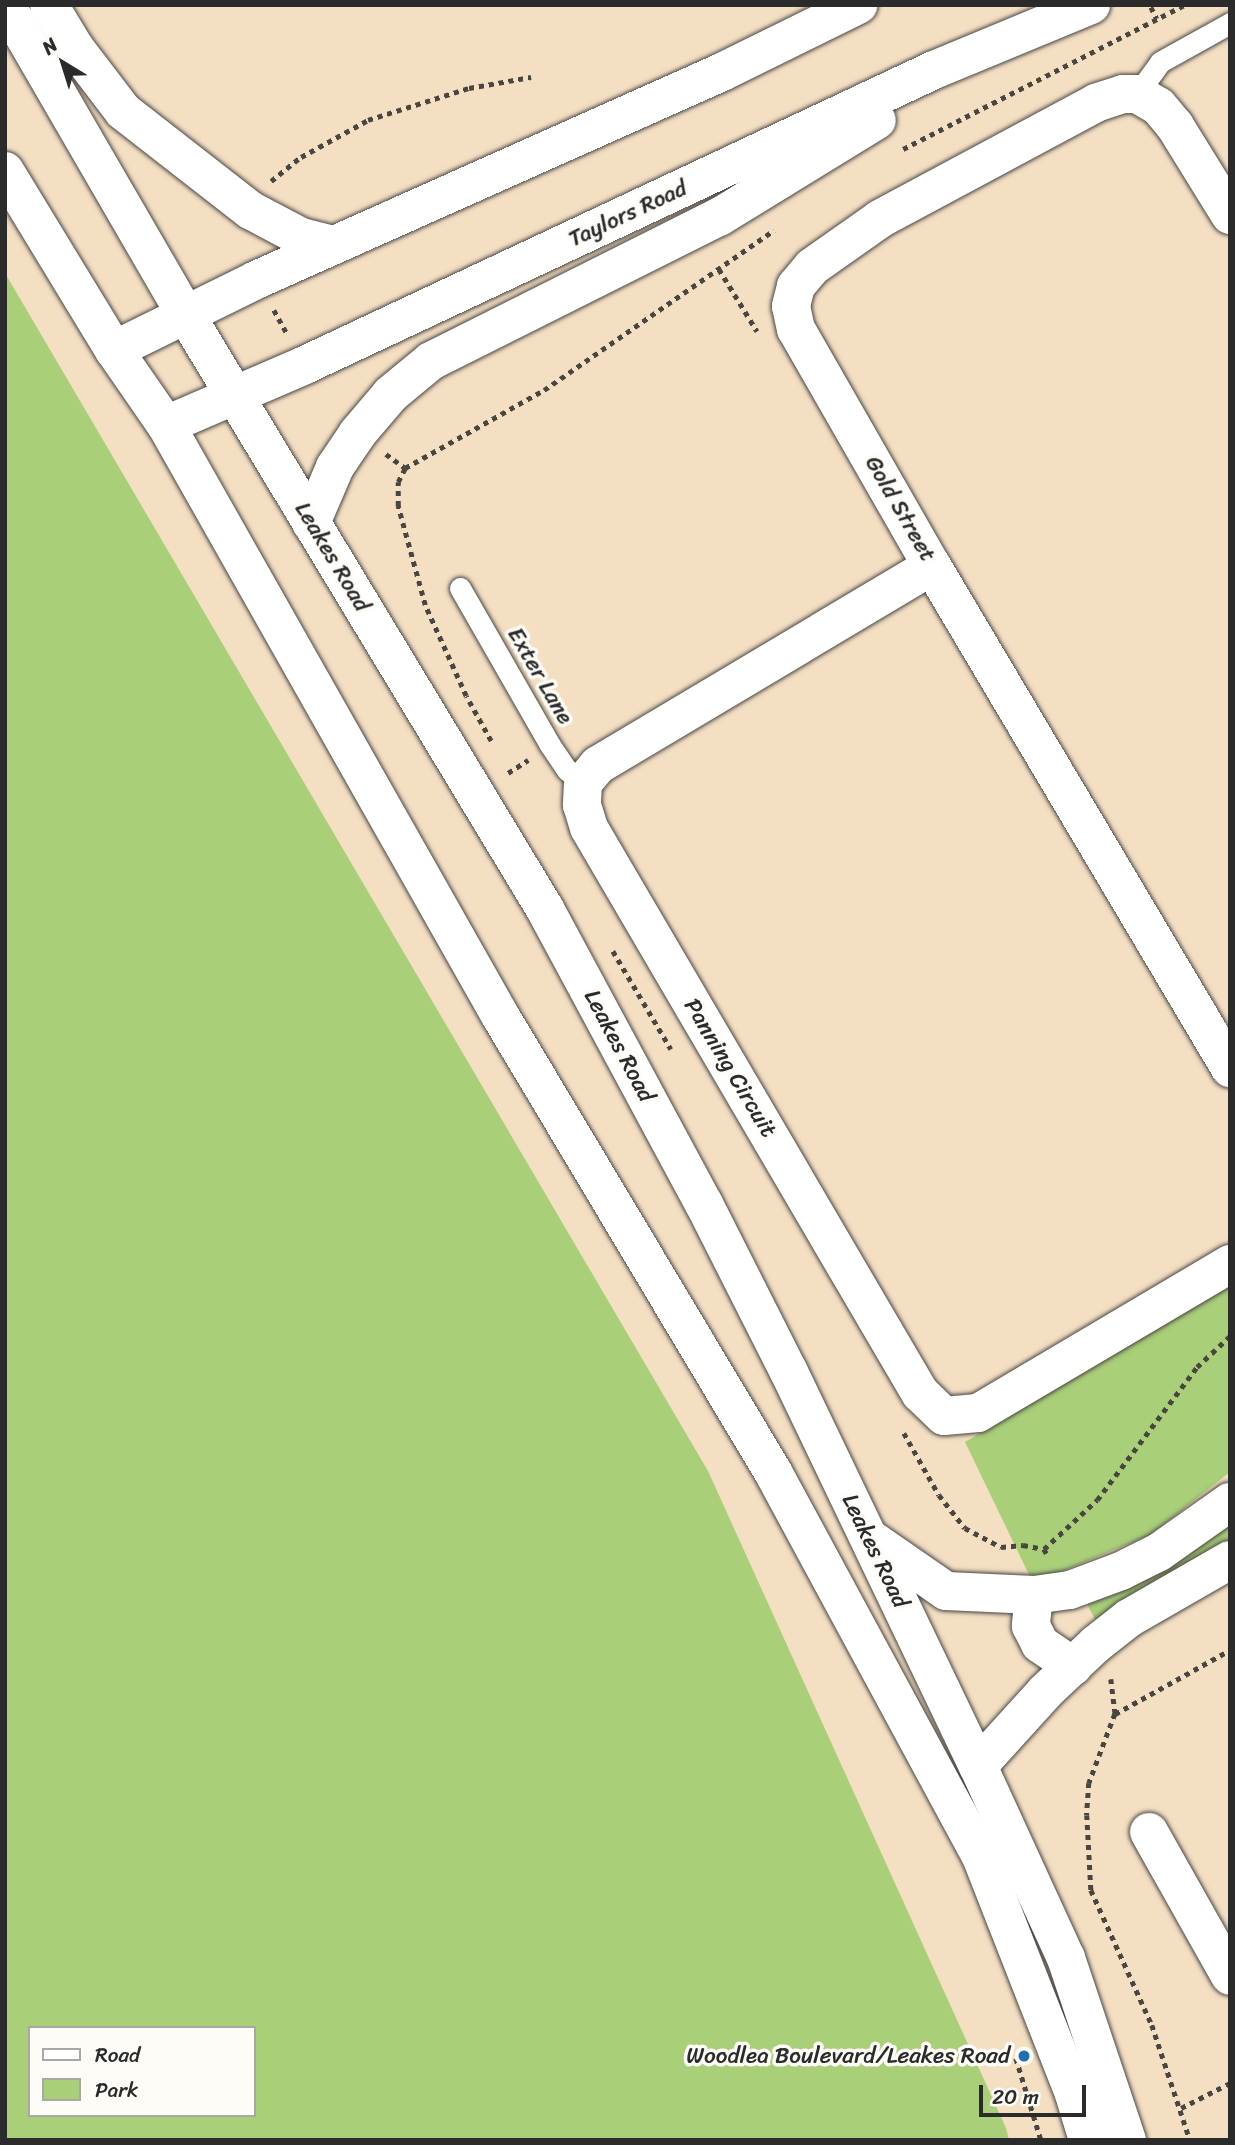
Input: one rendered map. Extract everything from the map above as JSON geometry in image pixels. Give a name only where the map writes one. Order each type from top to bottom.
[{"type":"street","name":"Leakes Road","points":[[6,5],[186,315],[545,909],[710,1216],[869,1538],[1066,1958],[1127,2140]]},
{"type":"street","points":[[49,5],[99,82],[122,111],[250,210],[301,237],[332,245]]},
{"type":"street","points":[[114,350],[256,280],[722,72],[858,5]]},
{"type":"street","points":[[311,523],[335,467],[358,433],[391,394],[430,361],[719,218],[902,104],[1088,7]]},
{"type":"street","name":"Taylors Road","points":[[166,425],[306,365],[934,70],[1088,7]]},
{"type":"street","points":[[1137,94],[1158,106],[1174,126],[1230,215]]},
{"type":"street","name":"Gold Street","points":[[1137,94],[1096,103],[912,201],[836,247],[811,267],[796,286],[791,306],[796,329],[932,566],[1230,1068]]},
{"type":"street","points":[[5,171],[114,350],[166,425],[501,1017],[774,1472],[982,1859],[1074,2094],[1088,2140]]},
{"type":"street","points":[[583,783],[598,765],[618,751],[932,566]]},
{"type":"street","name":"Panning Circuit","points":[[583,783],[583,805],[589,828],[920,1393],[944,1416],[978,1413],[1230,1264]]},
{"type":"street","points":[[869,1538],[946,1591],[1034,1595],[1070,1590],[1121,1571],[1158,1552],[1230,1502]]},
{"type":"street","points":[[978,1766],[1045,1692],[1129,1618],[1230,1560]]},
{"type":"street","points":[[1034,1595],[1031,1626],[1040,1644],[1073,1667]]},
{"type":"street","points":[[1149,1832],[1230,1976]]},
{"type":"lane","points":[[1137,94],[1160,62],[1230,23]]},
{"type":"lane","name":"Exter Lane","points":[[460,587],[550,745],[567,769],[583,783]]},
{"type":"path","points":[[895,153],[1184,5]]},
{"type":"path","points":[[1151,7],[1157,19]]},
{"type":"path","points":[[272,179],[301,157],[368,120],[469,88],[531,77]]},
{"type":"path","points":[[405,468],[544,390],[776,229]]},
{"type":"path","points":[[256,280],[306,365]]},
{"type":"path","points":[[1044,1549],[1097,1500],[1197,1367],[1230,1336]]},
{"type":"path","points":[[1115,1714],[1230,1650]]},
{"type":"path","points":[[1087,1815],[1091,1890],[1152,2025],[1190,2140]]},
{"type":"path","points":[[1016,2058],[1041,2140]]},
{"type":"path","points":[[1181,2108],[1230,2083]]},
{"type":"green space","points":[[5,273],[708,1471],[1006,2128],[1009,2140],[5,2140]]},
{"type":"green space","points":[[1230,1286],[1230,1472],[1150,1535],[1033,1583],[965,1442]]},
{"type":"green space","points":[[1230,1521],[1230,1545],[1103,1619],[1095,1619],[1088,1606],[1088,1599]]},
{"type":"place","name":"Woodlea Boulevard/Leakes Road","points":[[1024,2056]]}]
